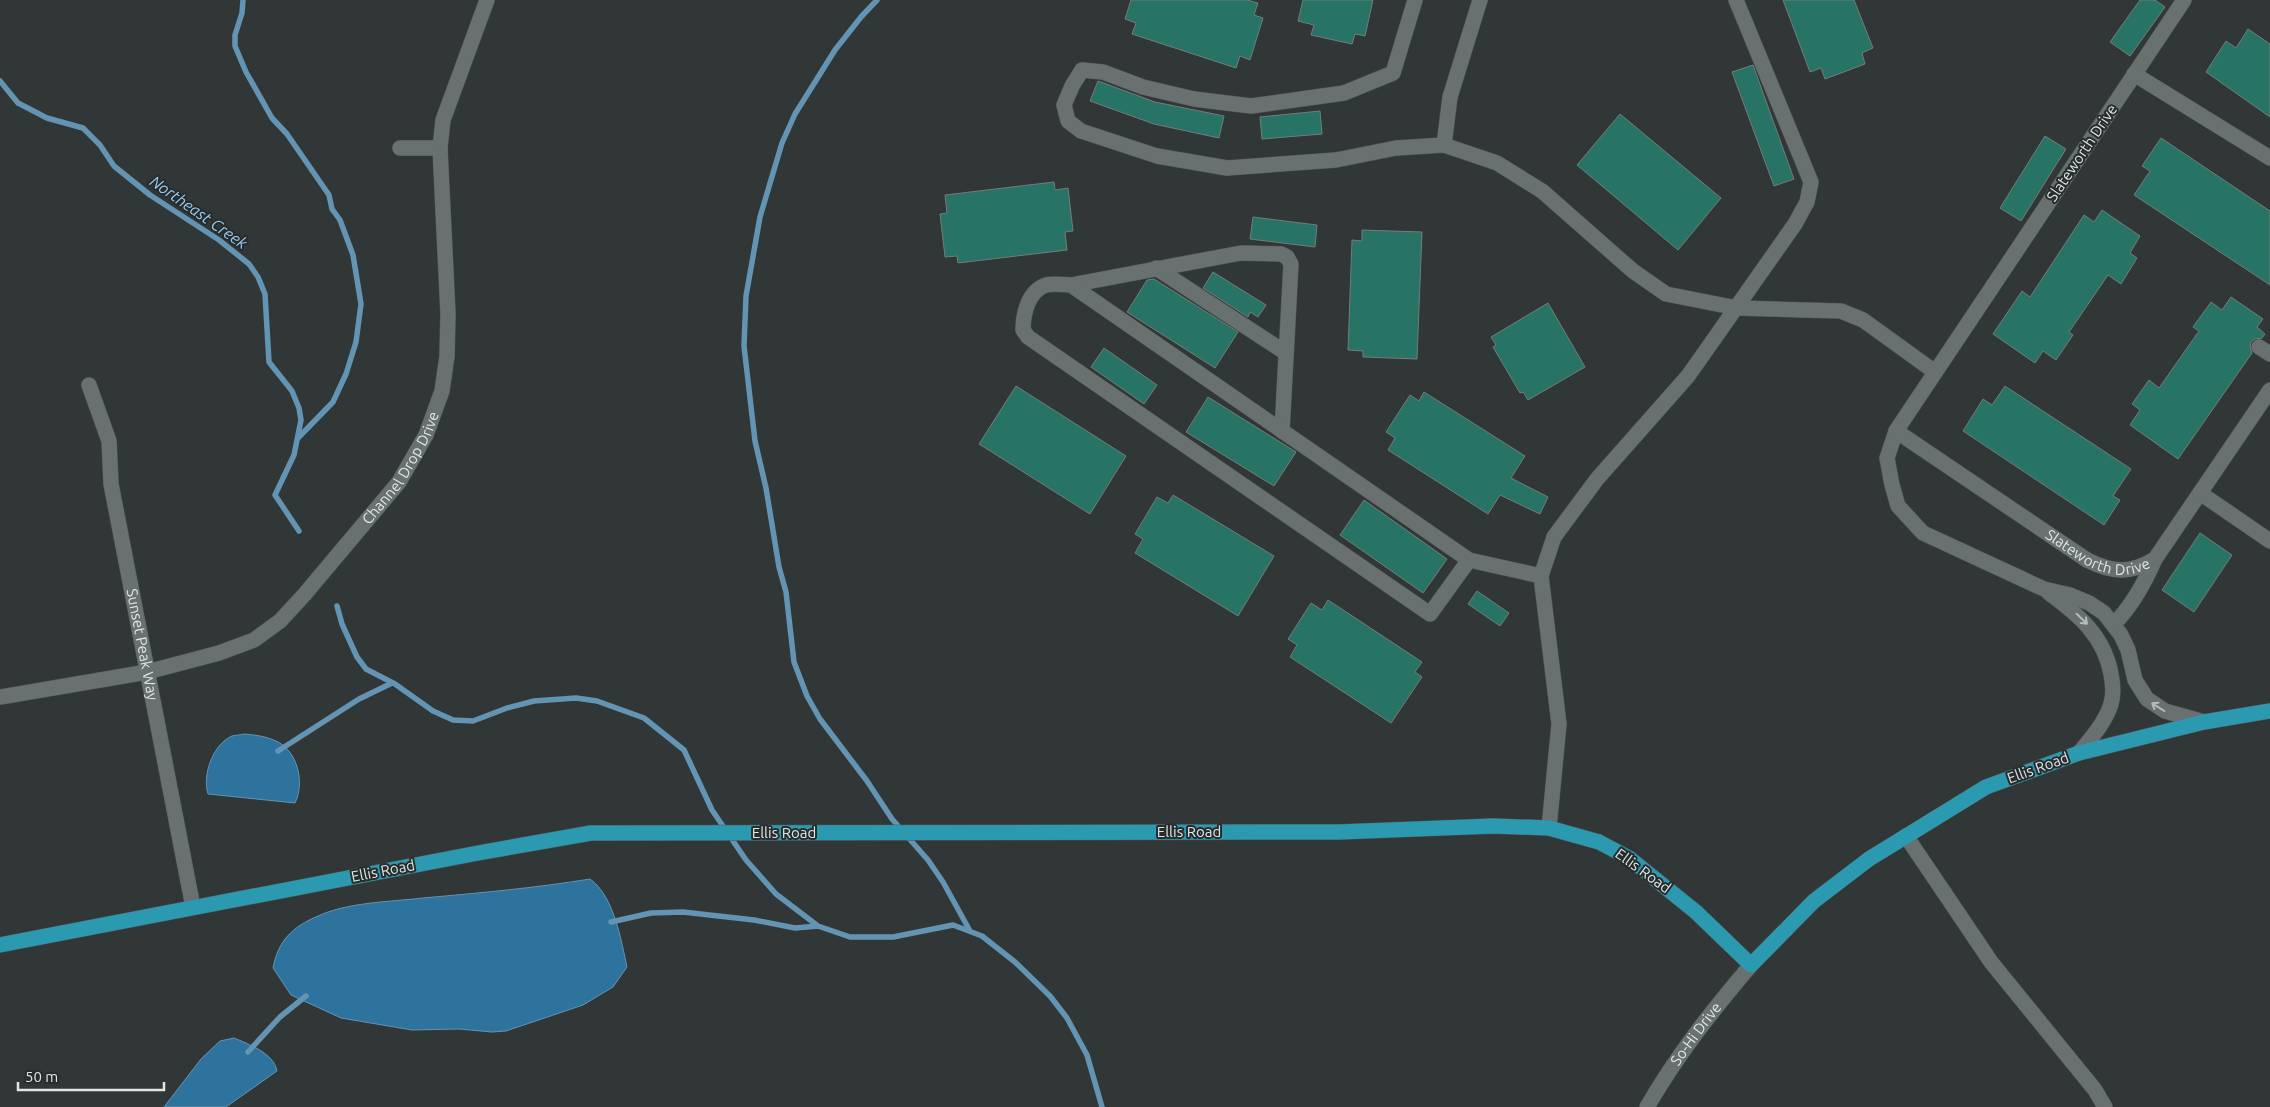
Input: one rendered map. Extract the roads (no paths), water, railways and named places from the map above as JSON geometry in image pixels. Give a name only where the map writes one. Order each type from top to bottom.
[{"type":"main road","name":"Ellis Road","points":[[0,945],[591,833],[1340,832],[1493,826],[1550,828],[1599,842],[1629,858],[1696,912],[1751,965],[1814,900],[1869,859],[1986,787],[2079,753],[2204,722],[2270,711]]},
{"type":"street","name":"Channel Drop Drive","points":[[0,697],[147,672],[219,653],[254,640],[280,621],[393,489],[426,434],[442,391],[447,356],[448,314],[440,148],[443,120],[487,0]]},
{"type":"street","points":[[1415,0],[1394,73],[1344,94],[1251,106],[1194,100],[1143,87],[1102,72],[1082,70],[1072,86],[1064,105],[1068,121],[1081,132],[1158,156],[1226,168],[1336,160],[1396,148],[1444,146],[1498,163],[1542,190],[1633,271],[1666,294],[1737,308],[1841,311],[1863,320],[1935,372]]},
{"type":"street","points":[[1444,146],[1450,97],[1480,0]]},
{"type":"street","points":[[1550,828],[1559,724],[1541,576],[1554,537],[1598,479],[1688,376],[1795,224],[1807,202],[1811,182],[1736,0]]},
{"type":"street","name":"Slateworth Drive","points":[[2184,0],[1896,431],[1888,458],[1892,485],[1898,506],[1922,532],[2044,589],[2070,595],[2089,603],[2104,613],[2114,624],[2128,650],[2135,680],[2147,699],[2165,711],[2204,722]]},
{"type":"street","points":[[2134,74],[2270,158]]},
{"type":"street","points":[[400,148],[440,148]]},
{"type":"street","points":[[1282,431],[1291,264],[1287,256],[1280,254],[1241,253],[1071,285],[1045,286],[1030,298],[1023,313],[1023,330],[1028,337],[1430,614],[1469,560]]},
{"type":"street","points":[[1156,268],[1286,354]]},
{"type":"street","points":[[1071,285],[1469,560],[1541,576]]},
{"type":"street","name":"Sunset Peak Way","points":[[89,385],[109,441],[110,484],[193,907]]},
{"type":"street","name":"Slateworth Drive","points":[[1896,431],[2087,560],[2113,570],[2127,570],[2142,567],[2155,559],[2270,390]]},
{"type":"street","points":[[2200,493],[2270,541]]},
{"type":"street","points":[[2114,624],[2144,583],[2155,559]]},
{"type":"street","name":"Slateworth Drive","points":[[2044,589],[2084,620],[2103,646],[2109,664],[2113,683],[2113,696],[2110,706],[2096,732],[2079,753]]},
{"type":"street","points":[[1906,836],[1931,876],[1991,962],[2095,1090],[2105,1107]]},
{"type":"street","name":"So-Hi Drive","points":[[1647,1107],[1694,1034],[1751,965]]},
{"type":"water","points":[[244,734],[272,739],[290,752],[298,768],[299,777],[298,795],[295,803],[208,794],[208,769],[214,753],[225,740],[232,736]]},
{"type":"water","points":[[590,879],[605,896],[611,907],[627,967],[613,987],[583,1005],[506,1031],[412,1030],[341,1018],[291,995],[273,968],[278,950],[294,930],[309,920],[330,911],[369,903],[507,890]]},
{"type":"water","points":[[234,1038],[266,1054],[275,1065],[277,1071],[226,1107],[164,1107],[201,1059],[220,1041]]},
{"type":"waterway","points":[[243,0],[242,13],[235,35],[235,46],[246,72],[272,118],[287,134],[329,195],[332,209],[340,220],[353,255],[361,304],[356,342],[346,374],[333,402],[298,438]]},
{"type":"waterway","points":[[877,0],[835,50],[795,114],[782,143],[760,217],[746,296],[744,346],[755,441],[766,488],[779,567],[786,592],[794,662],[807,696],[820,719],[867,781],[892,819],[928,860],[943,882],[970,931]]},
{"type":"waterway","name":"Northeast Creek","points":[[0,81],[18,103],[47,118],[83,128],[100,145],[114,166],[150,195],[219,240],[249,264],[258,277],[265,294],[269,362],[292,391],[299,408],[301,420],[294,455],[275,495],[299,531]]},
{"type":"waterway","name":"Northeast Creek","points":[[337,606],[342,624],[357,657],[366,669],[395,684],[433,711],[453,720],[473,721],[507,708],[534,701],[576,698],[597,701],[644,718],[684,750],[712,810],[746,860],[776,894],[818,926],[850,937],[893,937],[953,925],[982,936],[1015,962],[1050,996],[1067,1018],[1087,1055],[1102,1107]]},
{"type":"waterway","points":[[278,751],[359,699],[392,683]]},
{"type":"waterway","points":[[611,922],[651,913],[683,912],[754,920],[795,928],[818,926]]},
{"type":"waterway","points":[[248,1052],[280,1017],[306,996]]}]
